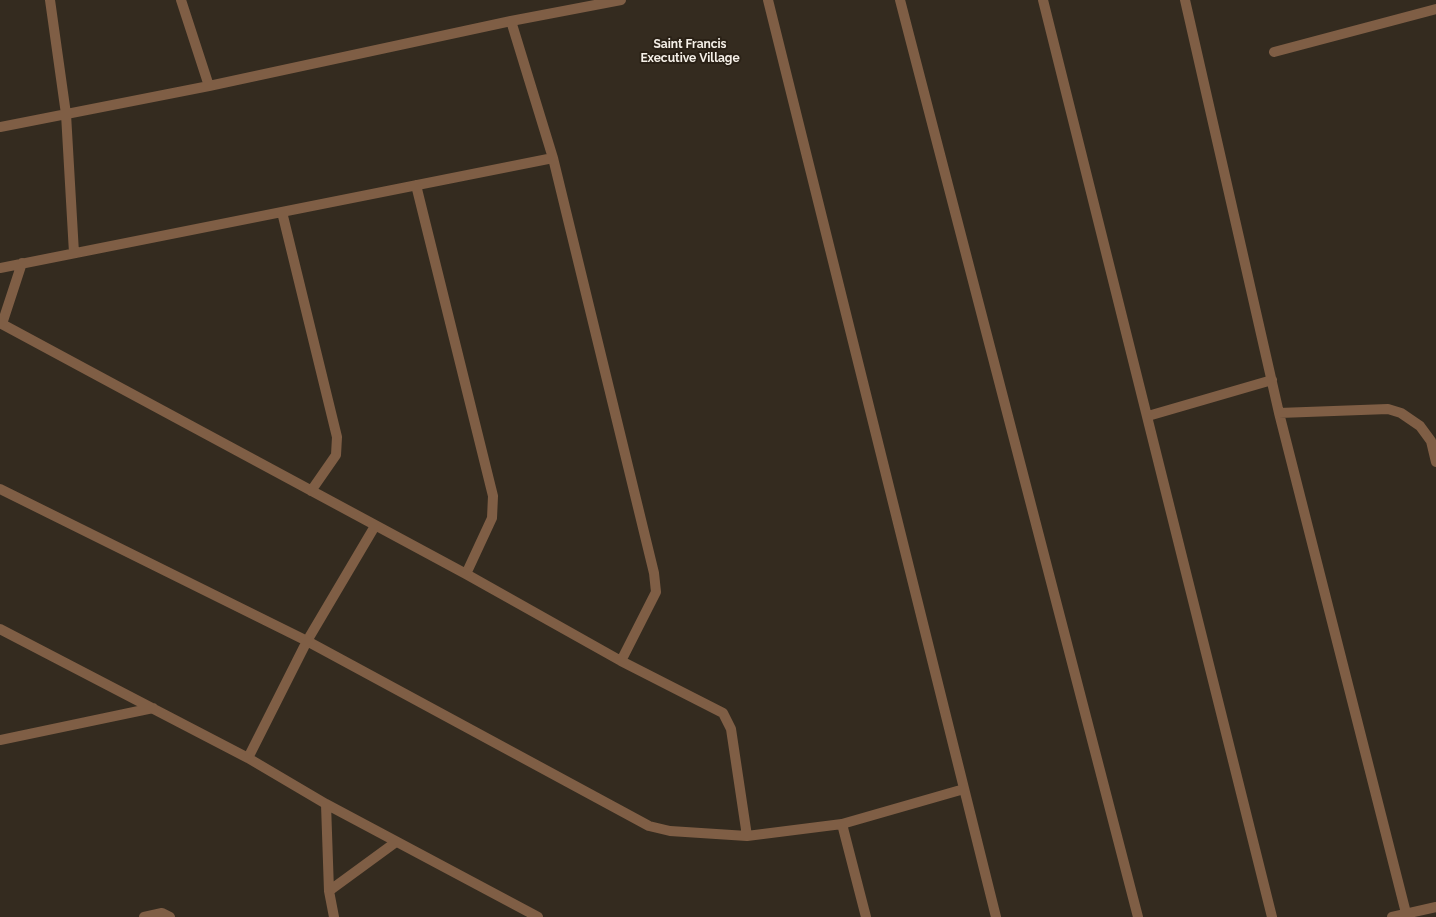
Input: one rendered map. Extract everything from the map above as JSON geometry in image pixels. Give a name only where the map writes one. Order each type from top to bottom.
[{"type":"street","points":[[50,0],[66,114],[74,253]]},
{"type":"street","points":[[181,0],[209,86]]},
{"type":"street","points":[[0,127],[209,86],[511,21],[621,0]]},
{"type":"street","points":[[768,0],[964,790],[994,917]]},
{"type":"street","points":[[900,0],[1138,917]]},
{"type":"street","points":[[1043,0],[1272,917]]},
{"type":"street","points":[[1185,0],[1279,413],[1407,915]]},
{"type":"street","points":[[1274,52],[1436,9]]},
{"type":"street","points":[[511,21],[553,158],[654,573],[656,592],[621,661]]},
{"type":"street","points":[[0,268],[553,158]]},
{"type":"street","points":[[416,185],[492,496],[492,518],[466,574]]},
{"type":"street","points":[[282,212],[337,437],[336,455],[311,491]]},
{"type":"street","points":[[22,263],[1,324],[466,574],[621,661],[723,714],[731,729],[747,836]]},
{"type":"street","points":[[1148,416],[1272,380]]},
{"type":"street","points":[[1279,413],[1388,409],[1401,413],[1420,426],[1431,442],[1436,462]]},
{"type":"street","points":[[0,489],[307,642],[649,826],[670,831],[747,836],[842,824],[964,790]]},
{"type":"street","points":[[248,758],[307,642],[376,526]]},
{"type":"street","points":[[0,629],[248,758],[326,804],[538,917]]},
{"type":"street","points":[[0,740],[153,708]]},
{"type":"street","points":[[326,804],[329,891],[334,917]]},
{"type":"street","points":[[842,824],[866,917]]},
{"type":"street","points":[[329,891],[396,842]]},
{"type":"street","points":[[1392,917],[1436,908]]},
{"type":"street","points":[[144,917],[162,913],[170,917]]},
{"type":"district","name":"Saint Francis Executive Village","points":[[690,51]]}]
